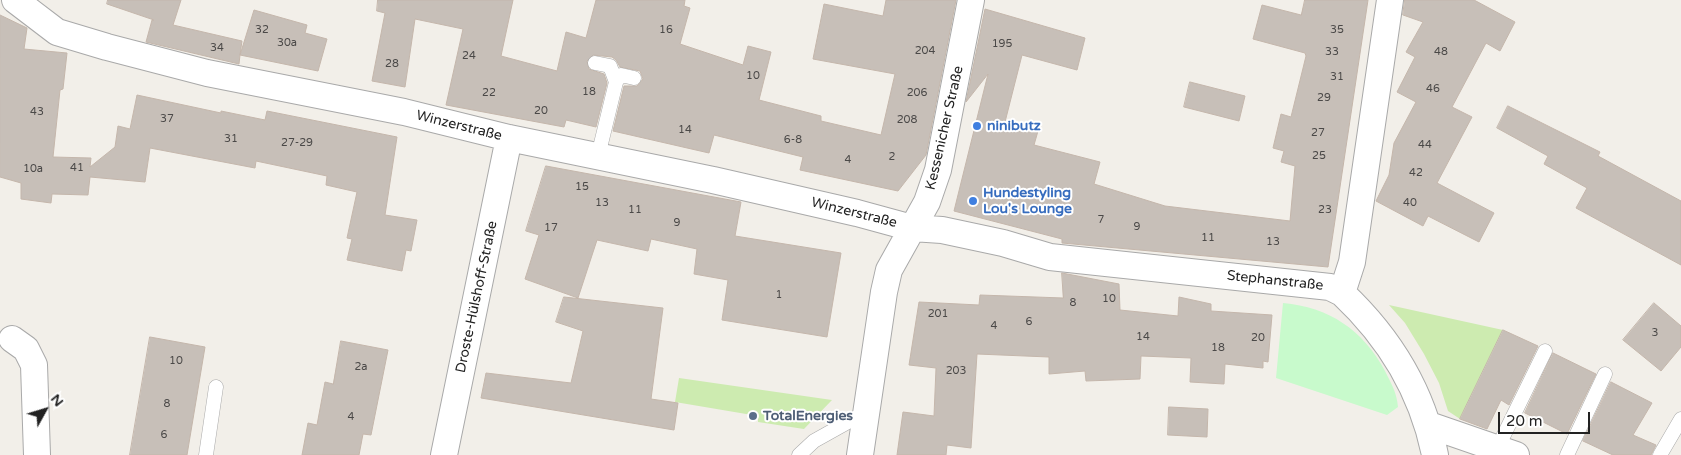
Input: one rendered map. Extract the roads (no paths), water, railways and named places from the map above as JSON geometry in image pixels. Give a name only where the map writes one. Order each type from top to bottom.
[{"type":"street","name":"Winzerstraße","points":[[15,0],[57,32],[107,48],[207,73],[404,112],[509,138],[713,180],[857,213],[912,228]]},
{"type":"street","name":"Kessenicher Straße","points":[[860,455],[889,270],[928,202],[938,170],[971,0]]},
{"type":"street","name":"Stephanstraße","points":[[912,228],[951,232],[1003,243],[1050,257],[1330,287],[1342,293],[1352,262],[1390,0]]},
{"type":"street","name":"Droste-Hülshoff-Straße","points":[[444,455],[509,138]]},
{"type":"street","points":[[1342,293],[1381,333],[1397,358],[1429,425],[1435,455]]},
{"type":"street","points":[[12,339],[26,349],[34,365],[37,455]]},
{"type":"street","points":[[1429,425],[1506,452]]},
{"type":"lane","points":[[595,63],[610,66],[616,82]]},
{"type":"lane","points":[[598,156],[616,82],[621,75],[634,78]]},
{"type":"lane","points":[[1506,452],[1545,351]]},
{"type":"lane","points":[[1567,455],[1605,374]]},
{"type":"lane","points":[[206,455],[216,386]]},
{"type":"lane","points":[[799,455],[814,441],[866,412]]},
{"type":"lane","points":[[1660,455],[1681,419]]},
{"type":"place","name":"ninibutz","points":[[977,126]]},
{"type":"place","name":"Hundestyling Lou's Lounge","points":[[973,201]]},
{"type":"place","name":"TotalEnergies","points":[[753,416]]}]
